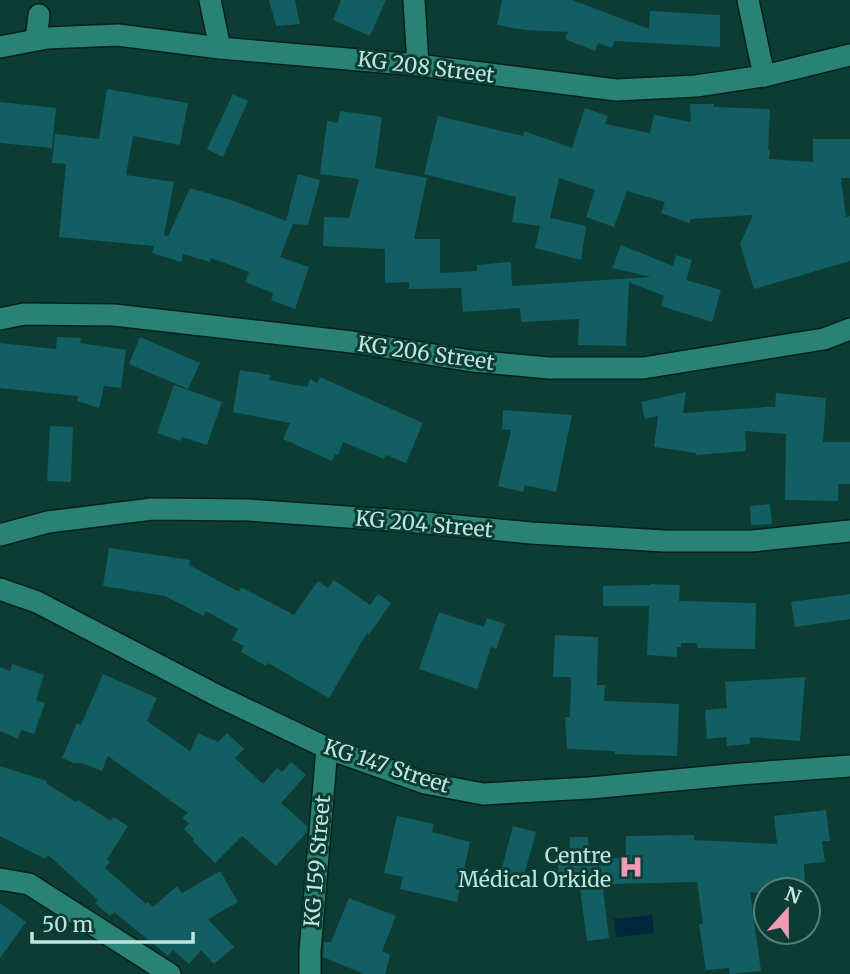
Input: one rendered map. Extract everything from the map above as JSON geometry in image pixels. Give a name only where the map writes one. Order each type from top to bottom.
[{"type":"street","points":[[211,0],[220,48]]},
{"type":"street","points":[[414,0],[418,65]]},
{"type":"street","points":[[748,0],[764,76]]},
{"type":"street","points":[[36,40],[39,15]]},
{"type":"street","name":"KG 208 Street","points":[[0,47],[47,38],[118,35],[220,48],[418,65],[615,90],[696,86],[764,76],[850,55]]},
{"type":"street","name":"KG 206 Street","points":[[0,319],[24,314],[114,315],[352,342],[472,361],[548,368],[643,368],[824,339],[850,329]]},
{"type":"street","name":"KG 204 Street","points":[[0,535],[48,522],[152,509],[248,510],[638,541],[752,541],[850,531]]},
{"type":"street","name":"KG 147 Street","points":[[0,589],[37,602],[218,696],[327,748],[425,783],[483,794],[590,788],[850,766]]},
{"type":"street","name":"KG 159 Street","points":[[310,974],[327,748]]},
{"type":"street","points":[[0,879],[29,884],[170,974]]},
{"type":"water","points":[[652,915],[654,933],[616,937],[614,919]]},
{"type":"building","points":[[269,0],[295,0],[300,24],[276,26]]},
{"type":"building","points":[[341,0],[386,0],[370,36],[333,20]]},
{"type":"building","points":[[502,0],[572,0],[649,29],[650,11],[720,15],[720,47],[615,41],[612,48],[598,43],[595,51],[565,39],[568,32],[526,30],[497,25]]},
{"type":"building","points":[[107,89],[188,103],[180,145],[133,136],[126,175],[174,182],[164,235],[168,236],[190,188],[286,221],[298,174],[320,180],[308,225],[293,224],[280,257],[309,267],[295,309],[271,300],[273,293],[245,282],[249,272],[211,258],[210,262],[183,254],[181,262],[152,253],[154,246],[59,237],[66,164],[52,163],[55,134],[99,139]]},
{"type":"building","points":[[233,94],[248,101],[223,157],[207,149]]},
{"type":"building","points":[[0,102],[56,108],[52,148],[0,143]]},
{"type":"building","points":[[690,104],[770,109],[769,159],[813,162],[813,139],[850,139],[850,178],[841,178],[846,217],[850,216],[850,261],[754,289],[740,244],[753,215],[691,219],[689,223],[661,213],[665,202],[627,191],[614,227],[586,217],[595,190],[559,178],[550,218],[586,226],[581,260],[535,248],[540,226],[512,222],[516,197],[424,174],[438,116],[523,136],[524,131],[572,148],[585,108],[608,116],[605,124],[650,133],[654,115],[691,122]]},
{"type":"building","points":[[340,111],[382,117],[375,168],[427,178],[414,239],[440,239],[440,273],[477,271],[477,265],[511,262],[512,286],[651,277],[612,268],[621,245],[673,266],[676,255],[692,260],[686,280],[721,290],[712,322],[661,306],[664,296],[629,282],[626,346],[578,345],[579,319],[521,322],[520,308],[463,312],[461,288],[409,289],[409,282],[385,283],[385,249],[323,246],[324,217],[349,218],[359,179],[320,174],[327,121],[338,123]]},
{"type":"building","points":[[57,337],[81,338],[80,343],[126,350],[121,388],[104,386],[99,408],[77,401],[78,396],[0,388],[0,343],[56,349]]},
{"type":"building","points":[[140,337],[200,363],[188,389],[129,364]]},
{"type":"building","points":[[240,370],[270,375],[269,380],[307,387],[310,379],[317,383],[320,377],[423,423],[406,463],[386,455],[384,459],[343,442],[338,455],[335,454],[332,461],[283,439],[290,423],[233,412]]},
{"type":"building","points":[[174,385],[222,402],[207,445],[182,437],[180,441],[157,433]]},
{"type":"building","points":[[686,392],[683,413],[775,407],[776,393],[826,398],[823,442],[850,442],[850,484],[838,484],[838,501],[785,500],[786,434],[745,431],[746,451],[696,455],[654,447],[658,416],[645,419],[641,402]]},
{"type":"building","points":[[503,410],[572,415],[556,492],[525,485],[523,492],[498,486],[511,430],[502,429]]},
{"type":"building","points":[[50,426],[73,427],[71,482],[47,481]]},
{"type":"building","points":[[770,504],[772,524],[751,525],[750,506]]},
{"type":"building","points":[[109,548],[190,560],[189,565],[239,592],[241,587],[294,615],[318,581],[328,588],[334,580],[370,605],[378,594],[391,603],[369,635],[367,633],[329,698],[268,663],[266,666],[241,652],[244,646],[232,640],[238,629],[206,611],[204,616],[165,596],[103,586]]},
{"type":"building","points":[[680,585],[679,601],[756,603],[755,649],[698,648],[697,643],[681,643],[681,647],[677,647],[677,657],[647,655],[649,606],[603,606],[603,586]]},
{"type":"building","points":[[850,594],[850,619],[795,627],[791,602]]},
{"type":"building","points":[[439,612],[484,627],[487,618],[505,624],[496,649],[491,647],[477,689],[419,669]]},
{"type":"building","points":[[555,635],[598,637],[597,685],[605,685],[604,701],[679,704],[677,756],[567,749],[565,717],[570,717],[571,677],[553,677]]},
{"type":"building","points":[[12,664],[44,675],[36,700],[45,703],[34,734],[21,730],[18,739],[0,731],[0,667],[10,671]]},
{"type":"building","points":[[103,674],[157,698],[147,721],[190,751],[198,733],[218,742],[227,733],[244,749],[235,758],[263,784],[277,768],[282,772],[291,762],[306,775],[281,803],[307,826],[307,832],[276,866],[242,836],[215,863],[184,829],[189,823],[182,818],[188,813],[108,756],[102,771],[62,758],[77,723],[81,725]]},
{"type":"building","points":[[805,677],[800,741],[750,737],[750,744],[727,746],[726,737],[707,739],[705,710],[727,708],[725,682]]},
{"type":"building","points":[[0,766],[47,781],[46,783],[76,802],[78,800],[111,821],[113,817],[128,826],[107,859],[110,862],[105,868],[146,904],[148,902],[153,907],[177,886],[182,893],[220,871],[238,902],[208,919],[234,947],[214,964],[201,950],[189,964],[173,950],[168,956],[114,912],[110,916],[95,903],[98,900],[48,855],[45,859],[0,836]]},
{"type":"building","points":[[826,810],[830,841],[822,841],[825,862],[804,864],[804,876],[752,876],[752,946],[758,946],[761,971],[730,974],[729,968],[706,970],[699,924],[703,924],[697,882],[611,884],[611,889],[603,889],[609,938],[587,941],[579,882],[558,882],[558,859],[570,859],[570,837],[588,837],[589,859],[626,858],[626,836],[694,835],[694,840],[777,844],[774,816]]},
{"type":"building","points":[[397,816],[434,824],[432,832],[470,842],[457,902],[400,889],[403,877],[384,873]]},
{"type":"building","points":[[513,826],[536,832],[521,886],[499,880]]},
{"type":"building","points":[[349,898],[396,916],[382,951],[390,955],[385,974],[364,974],[323,957],[324,942],[331,942]]},
{"type":"building","points":[[0,903],[26,922],[0,958]]},
{"type":"place","name":"Centre Médical Orkide","points":[[631,867]]}]
